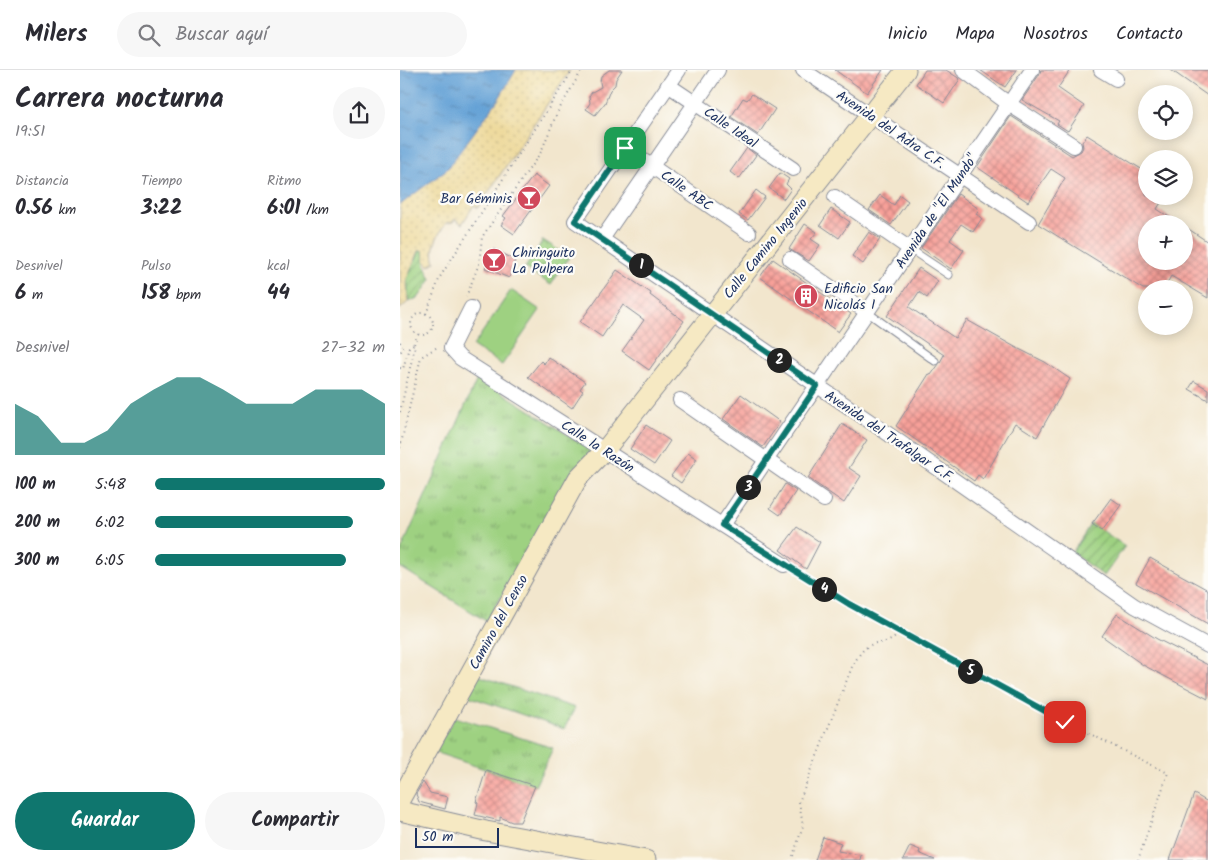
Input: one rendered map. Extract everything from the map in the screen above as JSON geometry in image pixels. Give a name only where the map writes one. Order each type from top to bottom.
[{"type":"street","points":[[625,148],[678,70]]},
{"type":"street","points":[[602,239],[718,70]]},
{"type":"street","name":"Calle Camino Ingenio","points":[[605,450],[906,70]]},
{"type":"street","points":[[963,70],[1009,104],[1074,146]]},
{"type":"street","name":"Avenida de \"El Mundo\"","points":[[722,525],[1032,70]]},
{"type":"street","points":[[1101,70],[1116,80]]},
{"type":"street","name":"Avenida del Adra C.F.","points":[[806,71],[1029,222]]},
{"type":"street","name":"Calle Ideal","points":[[668,85],[793,169]]},
{"type":"street","name":"Calle ABC","points":[[625,148],[749,234]]},
{"type":"street","name":"Avenida del Trafalgar C.F.","points":[[625,148],[575,221],[884,431],[1135,606],[1208,646]]},
{"type":"street","points":[[835,197],[910,249]]},
{"type":"street","points":[[790,259],[867,312]]},
{"type":"street","name":"Calle la Razón","points":[[469,304],[451,348],[460,358],[784,565]]},
{"type":"street","points":[[680,400],[824,500]]},
{"type":"street","name":"Camino del Censo","points":[[402,790],[578,478],[605,450]]},
{"type":"street","points":[[400,811],[486,831],[646,860]]},
{"type":"lane","points":[[910,249],[949,276]]},
{"type":"lane","points":[[867,312],[935,361]]},
{"type":"path","points":[[426,314],[440,277],[573,70]]},
{"type":"path","points":[[469,304],[466,296],[479,264],[482,237],[541,152],[558,113],[582,70]]},
{"type":"path","points":[[419,313],[426,314],[432,322],[431,330],[425,334],[418,334],[411,327],[411,320],[419,313]]},
{"type":"path","points":[[400,412],[414,344],[418,334]]},
{"type":"path","points":[[400,342],[403,346],[400,354]]},
{"type":"path","points":[[400,368],[403,369],[409,347],[414,344]]},
{"type":"path","points":[[400,448],[421,357],[440,345]]},
{"type":"path","points":[[784,565],[849,604],[1065,722],[1168,773],[1138,860]]},
{"type":"path","points":[[793,856],[804,826],[799,802],[852,667],[860,654],[868,646],[893,641],[900,632]]},
{"type":"green space","points":[[543,240],[569,257],[551,285],[525,268]]},
{"type":"green space","points":[[420,250],[423,251],[425,266],[431,279],[419,297],[409,302],[407,279]]},
{"type":"green space","points":[[511,290],[540,310],[502,365],[473,346]]},
{"type":"green space","points":[[478,377],[593,451],[575,475],[486,621],[400,567],[400,553]]},
{"type":"green space","points":[[1091,523],[1125,546],[1104,576],[1072,553]]},
{"type":"green space","points":[[477,675],[575,708],[564,729],[465,695]]},
{"type":"green space","points":[[455,717],[553,748],[535,786],[434,752]]},
{"type":"sand","points":[[497,70],[570,70],[478,208],[474,205],[462,224],[455,219],[453,222],[446,223],[434,246],[435,262],[429,266],[424,260],[423,251],[419,251],[407,279],[408,302],[400,309],[400,192]]},
{"type":"water","points":[[400,70],[516,70],[498,100],[447,169],[400,205]]},
{"type":"building","points":[[609,70],[622,70],[616,79],[615,85],[610,90],[605,103],[595,115],[586,109],[590,103],[589,96],[601,87],[601,76]]},
{"type":"building","points":[[835,70],[883,70],[867,93]]},
{"type":"building","points":[[925,70],[946,70],[960,79],[944,103],[916,84]]},
{"type":"building","points":[[980,70],[1017,70],[1005,87]]},
{"type":"building","points":[[1041,70],[1070,70],[1058,88],[1084,106],[1068,131],[1057,124],[1059,121],[1022,100]]},
{"type":"building","points":[[1171,70],[1208,70],[1208,96]]},
{"type":"building","points":[[752,94],[775,109],[758,135],[731,117],[743,98],[747,100]]},
{"type":"building","points":[[1011,116],[1072,156],[1081,151],[1083,147],[1082,142],[1087,135],[1138,167],[1138,205],[1159,205],[1157,209],[1166,215],[1138,215],[1138,270],[1193,270],[1193,232],[1208,242],[1208,298],[1193,289],[1193,280],[1178,280],[1171,276],[1169,280],[1138,280],[1138,286],[1038,224],[1065,178],[1051,169],[1028,202],[977,167]]},
{"type":"building","points":[[747,148],[756,155],[739,179],[730,172]]},
{"type":"building","points":[[780,173],[789,179],[786,184],[791,189],[784,199],[769,188]]},
{"type":"building","points":[[534,175],[549,186],[514,234],[501,225],[506,218],[503,216]]},
{"type":"building","points":[[756,190],[765,197],[748,220],[739,214]]},
{"type":"building","points":[[958,194],[979,209],[976,214],[982,218],[973,232],[961,224],[950,240],[964,250],[951,269],[921,248]]},
{"type":"building","points":[[880,195],[894,205],[900,195],[908,201],[891,225],[869,210]]},
{"type":"building","points":[[831,209],[850,222],[839,238],[820,225]]},
{"type":"building","points":[[805,224],[817,232],[811,239],[820,245],[809,261],[789,249]]},
{"type":"building","points":[[869,232],[880,239],[863,264],[852,256]]},
{"type":"building","points":[[494,249],[515,260],[509,278],[485,268]]},
{"type":"building","name":"Edificio San Nicolás I","points":[[773,259],[851,314],[838,332],[760,277]]},
{"type":"building","points":[[919,268],[938,281],[927,298],[919,292],[909,307],[955,338],[967,320],[1045,362],[1070,379],[1037,437],[1015,423],[983,479],[978,475],[974,481],[896,426],[929,374],[931,375],[944,355],[887,316]]},
{"type":"building","points":[[617,270],[651,293],[650,295],[684,321],[649,370],[622,351],[644,320],[623,305],[602,337],[580,322]]},
{"type":"building","points":[[548,357],[585,382],[580,389],[583,391],[572,408],[528,377],[541,361],[544,364]]},
{"type":"building","points":[[1194,381],[1208,389],[1208,400],[1189,389]]},
{"type":"building","points":[[741,394],[780,422],[763,447],[723,419]]},
{"type":"building","points":[[842,424],[867,440],[849,468],[861,476],[844,503],[808,478]]},
{"type":"building","points":[[646,425],[670,441],[654,465],[630,449]]},
{"type":"building","points":[[688,453],[697,459],[681,483],[671,476]]},
{"type":"building","points":[[785,484],[796,491],[780,515],[770,508]]},
{"type":"building","points":[[1111,498],[1121,505],[1102,531],[1092,524]]},
{"type":"building","points":[[797,527],[820,542],[806,569],[780,550]]},
{"type":"building","points":[[1150,558],[1208,590],[1208,624],[1136,583]]},
{"type":"building","points":[[1117,614],[1157,639],[1208,665],[1208,699],[1143,665],[1102,636]]},
{"type":"building","points":[[486,770],[535,786],[520,822],[512,822],[500,817],[500,821],[475,815],[478,803],[476,802]]},
{"type":"building","points":[[423,782],[430,793],[448,797],[445,809],[419,802],[416,794]]},
{"type":"building","points":[[1194,794],[1208,802],[1208,860],[1170,860]]},
{"type":"building","points":[[823,837],[841,843],[838,851],[861,855],[860,860],[815,860]]},
{"type":"building","points":[[910,846],[920,850],[919,853],[935,860],[903,860]]},
{"type":"place","name":"Bar Géminis","points":[[529,198]]},
{"type":"place","name":"Chiringuito La Pulpera","points":[[494,260]]},
{"type":"place","name":"Edificio San Nicolás I","points":[[806,296]]},
{"type":"route","points":[[625,148],[575,221],[817,386],[722,525],[849,604],[1065,722]]}]
